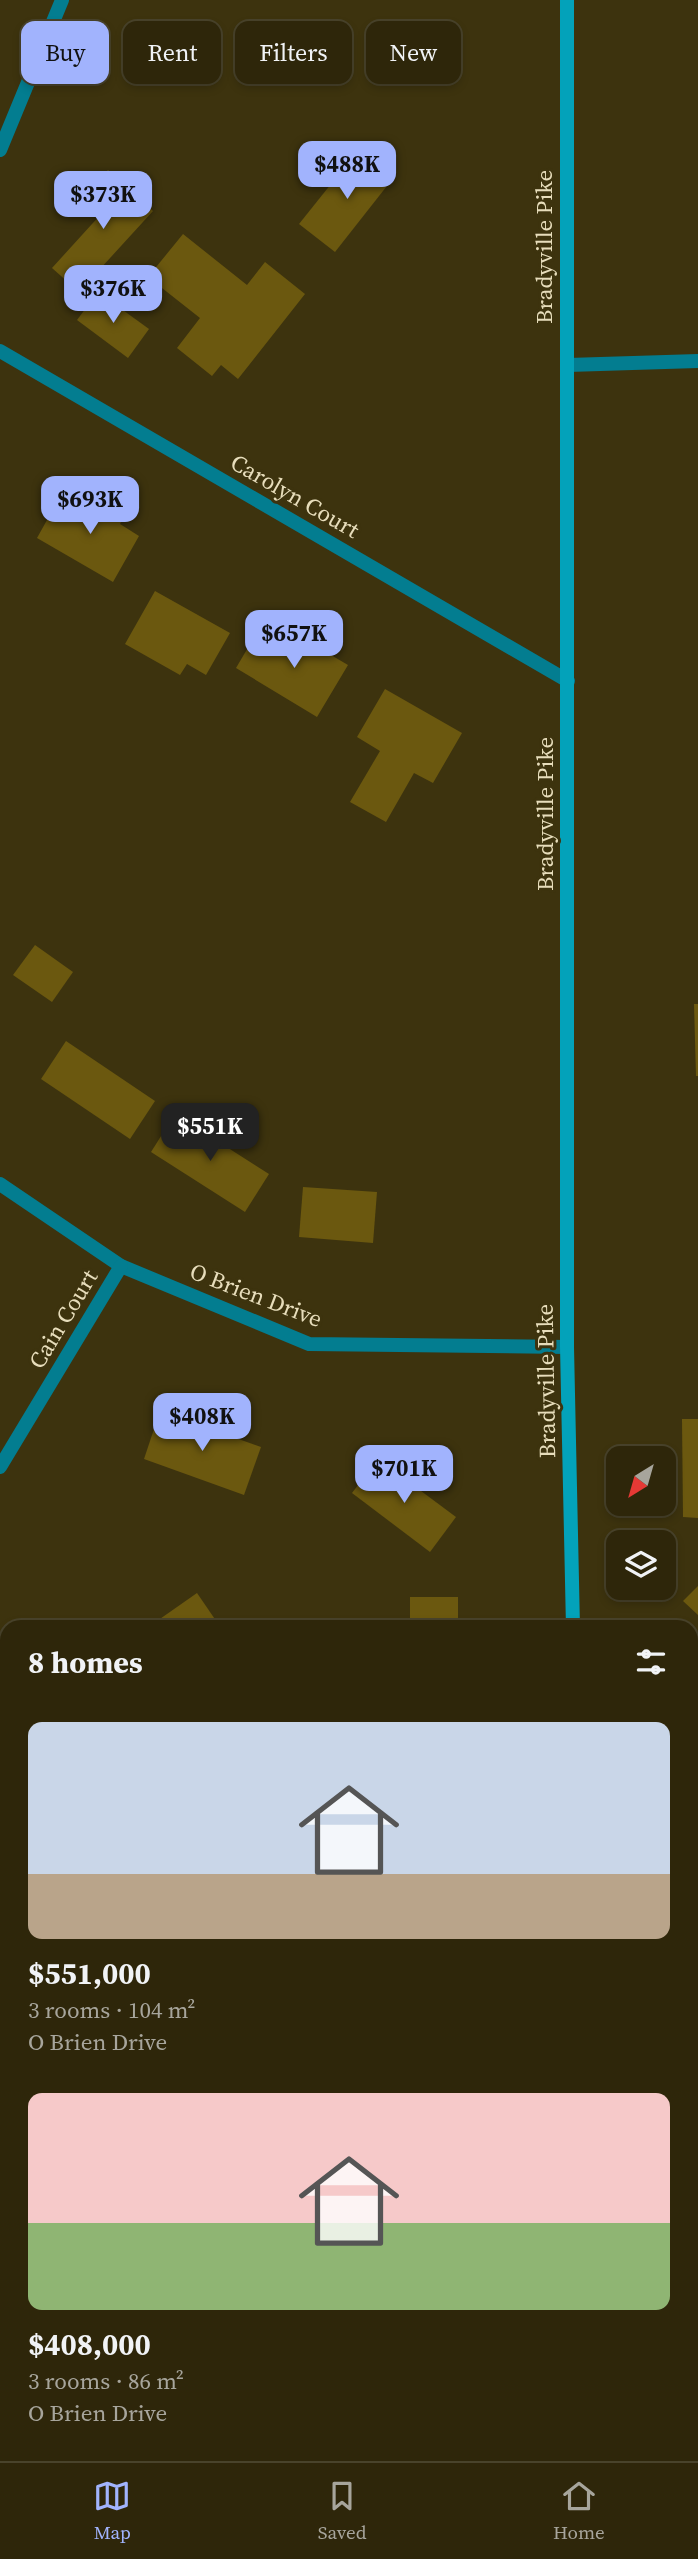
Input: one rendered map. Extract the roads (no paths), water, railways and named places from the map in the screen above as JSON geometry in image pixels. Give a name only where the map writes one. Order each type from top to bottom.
[{"type":"main road","name":"Bradyville Pike","points":[[567,0],[567,1347],[573,1620]]},
{"type":"street","points":[[0,150],[62,0]]},
{"type":"street","name":"Carolyn Court","points":[[0,351],[568,681]]},
{"type":"street","points":[[568,365],[698,361]]},
{"type":"street","name":"O Brien Drive","points":[[0,1184],[121,1266],[309,1344],[567,1347]]},
{"type":"street","name":"Cain Court","points":[[0,1467],[121,1266]]}]
